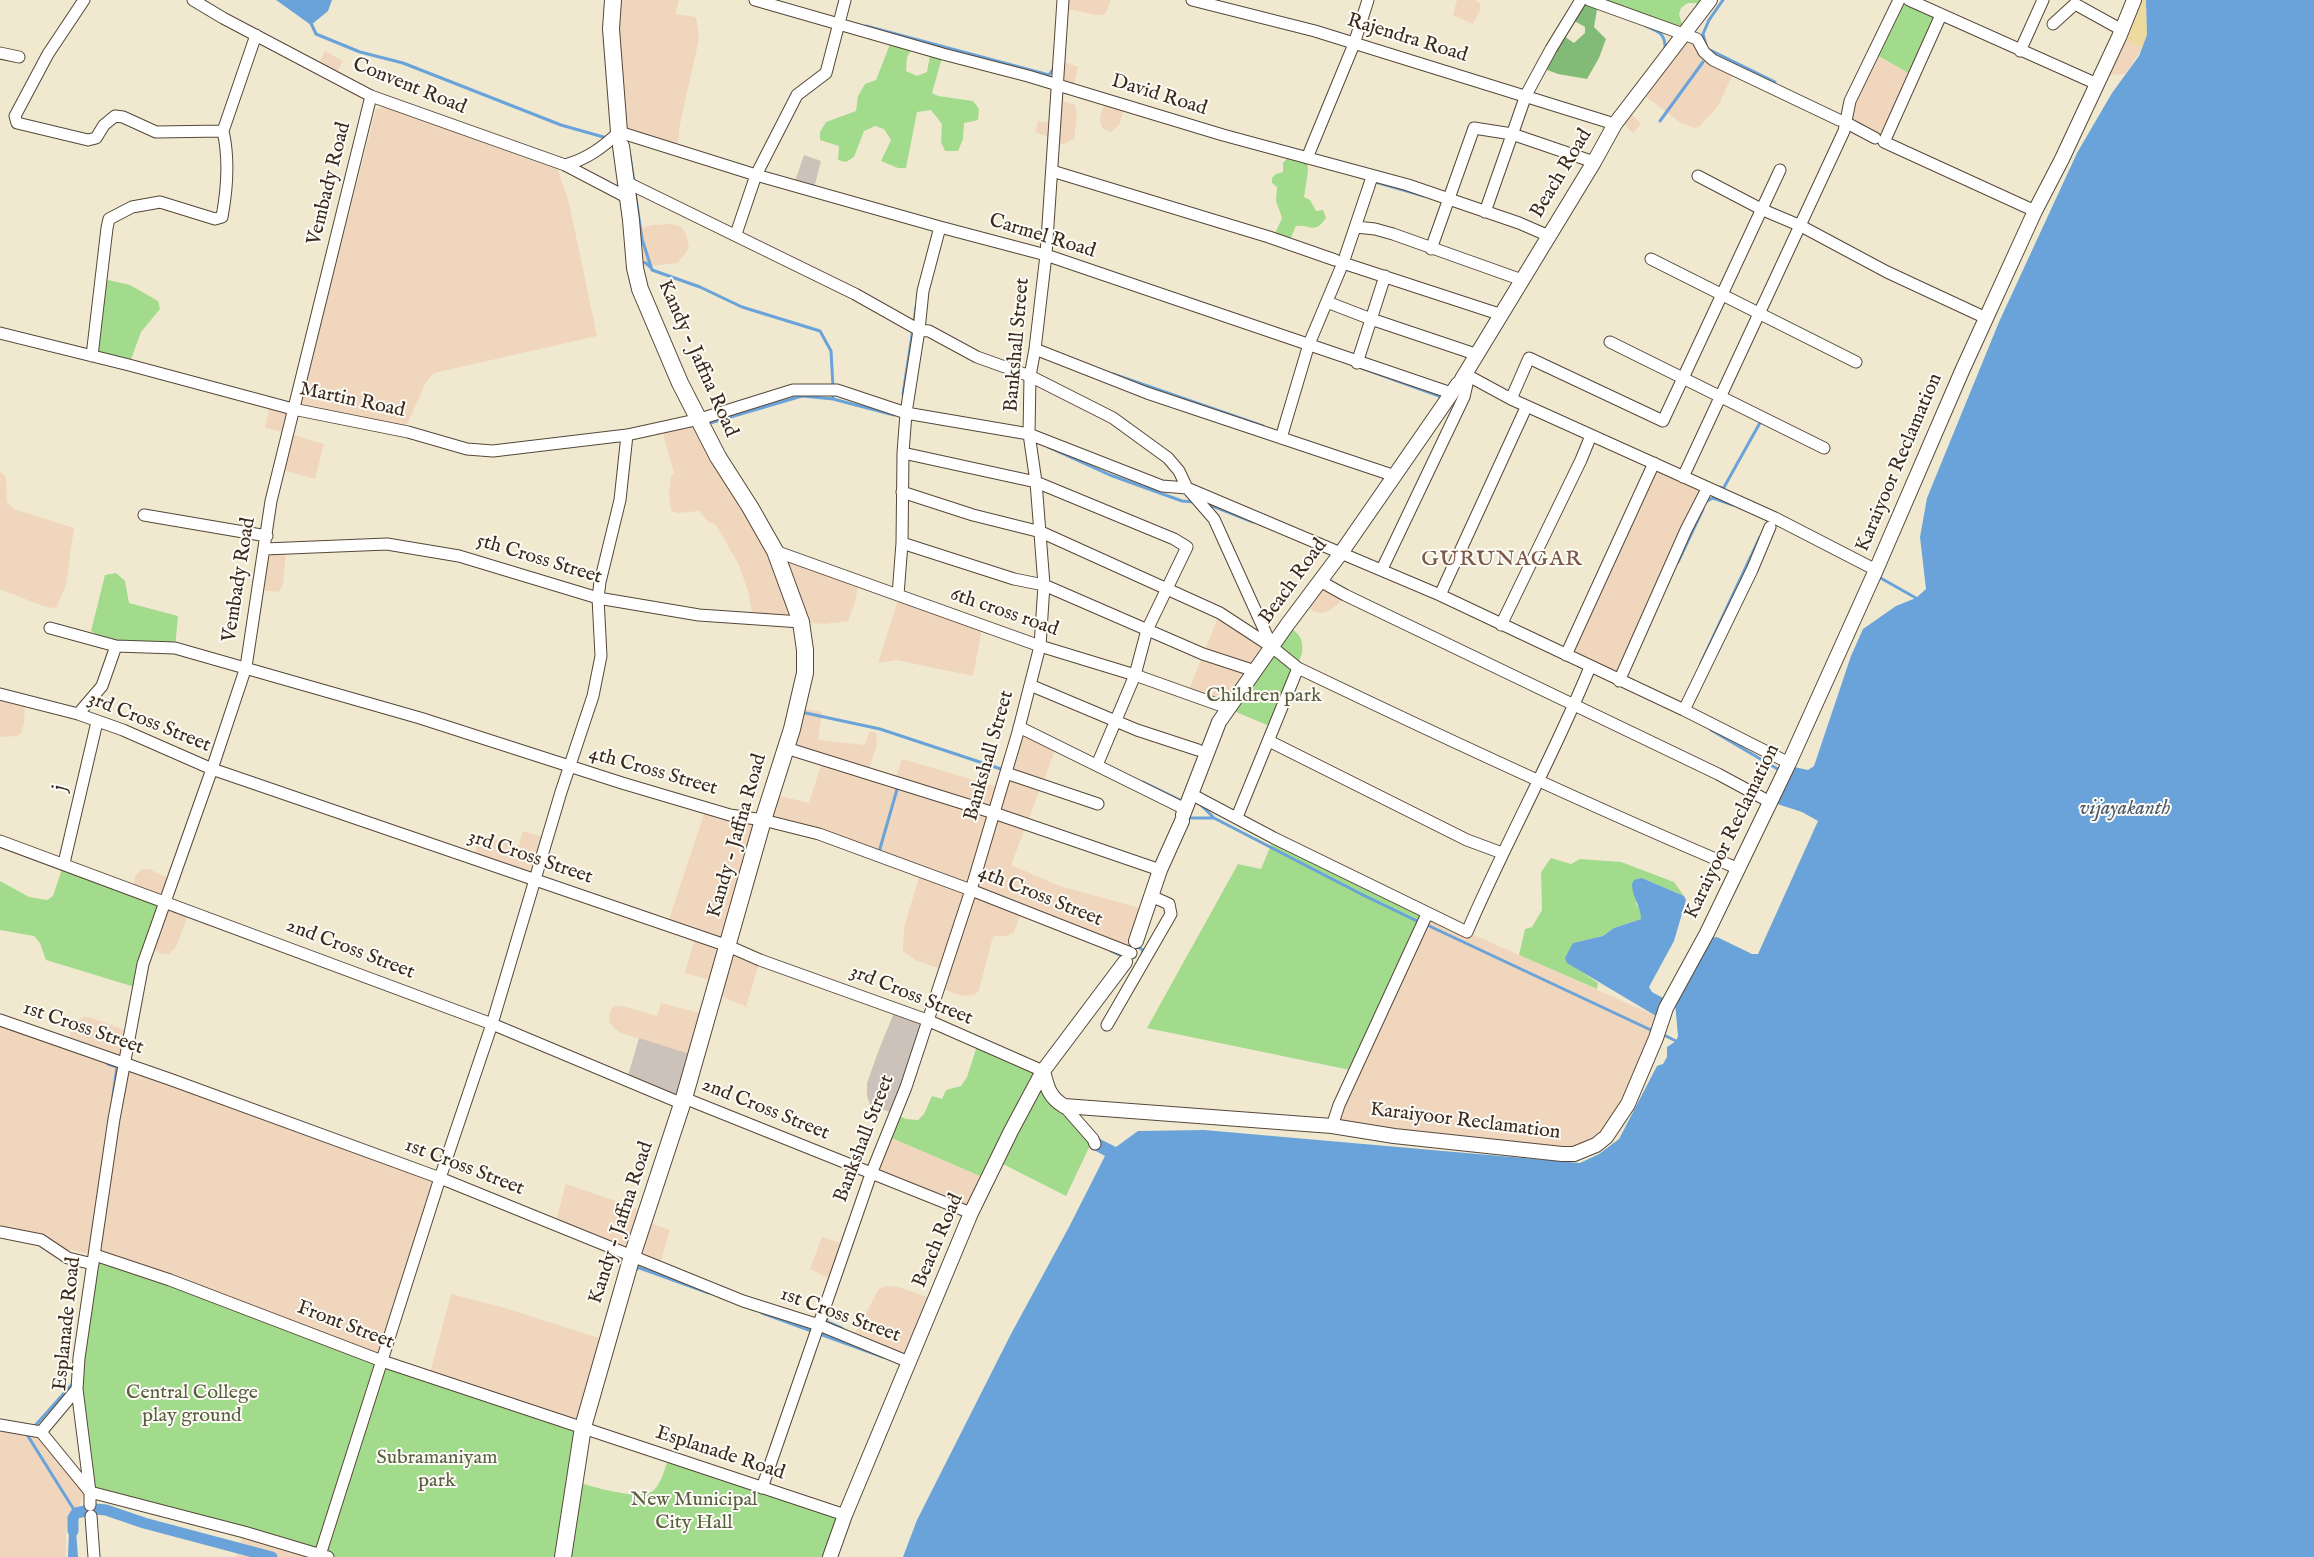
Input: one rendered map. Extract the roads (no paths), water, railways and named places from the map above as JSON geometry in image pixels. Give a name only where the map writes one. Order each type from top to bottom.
[{"type":"highway","name":"Kandy - Jaffna Road","points":[[564,1557],[583,1427],[632,1256],[683,1101],[763,820],[798,708],[804,673],[805,650],[801,622],[775,551],[718,457],[680,382],[640,289],[635,268],[620,139],[611,29],[613,0]]},
{"type":"main road","name":"Beach Road","points":[[830,1557],[845,1515],[971,1213],[1043,1071],[1131,950],[1160,870],[1184,815],[1202,752],[1219,722],[1272,646],[1341,553],[1478,354],[1615,124],[1710,0]]},
{"type":"main road","name":"Karaiyoor Reclamation","points":[[1064,1106],[1332,1126],[1394,1136],[1574,1154],[1585,1151],[1606,1137],[1628,1104],[1654,1045],[1666,1008],[1739,869],[1789,763],[1986,318],[2035,211],[2097,84],[2134,0]]},
{"type":"main road","points":[[1043,1071],[1048,1091],[1054,1099],[1064,1106]]},
{"type":"street","points":[[84,0],[48,54],[15,116],[16,123],[88,140],[96,138],[104,125],[115,116],[123,117],[156,132],[223,131]]},
{"type":"street","name":"Convent Road","points":[[193,0],[371,96],[564,165],[736,234],[855,294],[919,330],[930,331],[978,357],[1030,376],[1113,418],[1168,458],[1179,471],[1187,488],[1214,519],[1272,646]]},
{"type":"street","name":"David Road","points":[[756,0],[1408,186],[1549,236]]},
{"type":"street","points":[[736,234],[756,175],[797,95],[826,74],[845,0]]},
{"type":"street","name":"Bankshall Street","points":[[762,1488],[872,1174],[899,1105],[972,890],[1019,727],[1040,646],[1044,586],[1036,482],[1029,434],[1030,376],[1046,255],[1063,0]]},
{"type":"street","name":"Rajendra Road","points":[[1192,0],[1314,31],[1526,95],[1608,122]]},
{"type":"street","points":[[1307,158],[1354,44],[1368,0]]},
{"type":"street","points":[[1485,212],[1526,95],[1551,49],[1582,0]]},
{"type":"street","points":[[1589,0],[1685,34],[1697,40],[1704,52],[1712,60],[1843,121],[1875,138]]},
{"type":"street","points":[[1683,477],[1801,226],[1844,131],[1843,121],[1850,101],[1899,0]]},
{"type":"street","points":[[1909,0],[1935,8],[2020,51],[2097,84]]},
{"type":"street","points":[[2020,51],[2043,0]]},
{"type":"street","points":[[2053,24],[2075,4],[2122,30]]},
{"type":"street","points":[[1935,8],[1884,142],[2035,211]]},
{"type":"street","points":[[92,356],[107,228],[110,219],[132,207],[160,202],[215,219],[222,217],[226,160],[226,144],[223,131],[256,35]]},
{"type":"street","points":[[0,54],[19,57]]},
{"type":"street","name":"Vembady Road","points":[[124,1063],[143,964],[246,667],[271,501],[371,96]]},
{"type":"street","points":[[1431,248],[1474,128],[1512,134],[1588,160]]},
{"type":"street","points":[[564,165],[581,161],[620,139]]},
{"type":"street","name":"Carmel Road","points":[[620,139],[756,175],[940,228],[1046,255],[1308,344],[1357,363],[1459,382],[1511,399],[1654,463],[1707,489],[1775,518],[1876,570]]},
{"type":"street","points":[[1511,399],[1529,358],[1664,421],[1721,294],[1763,210],[1780,170]]},
{"type":"street","points":[[1052,171],[1269,237],[1502,315]]},
{"type":"street","points":[[1698,176],[1763,210],[1801,226],[1887,272],[1986,318]]},
{"type":"street","points":[[1281,438],[1308,344],[1327,302],[1339,262],[1356,227],[1372,177]]},
{"type":"street","points":[[1356,227],[1375,229],[1393,234],[1522,280]]},
{"type":"street","points":[[898,595],[902,543],[903,453],[906,413],[923,291],[940,228]]},
{"type":"street","points":[[1651,259],[1856,362]]},
{"type":"street","points":[[1357,363],[1385,276]]},
{"type":"street","points":[[1327,302],[1371,319],[1478,354]]},
{"type":"street","name":"Martin Road","points":[[0,333],[293,409],[408,432],[467,449],[493,451],[627,435],[700,419],[793,390],[837,390],[906,413],[1029,434],[1154,483],[1187,488],[1382,569],[1684,710],[1789,763]]},
{"type":"street","points":[[1610,342],[1824,448]]},
{"type":"street","points":[[1035,349],[1147,393],[1394,476]]},
{"type":"street","points":[[1382,569],[1464,397],[1468,384],[1459,382]]},
{"type":"street","points":[[1440,595],[1524,412]]},
{"type":"street","points":[[0,1425],[34,1431],[90,1492],[244,1532],[324,1556],[382,1361],[440,1178],[492,1024],[534,879],[598,678],[601,649],[598,598],[603,563],[620,500],[627,435]]},
{"type":"street","points":[[1501,625],[1590,438]]},
{"type":"street","points":[[903,453],[1036,482],[1174,539],[1187,547],[1147,630],[1135,675],[1097,765]]},
{"type":"street","points":[[1566,656],[1654,463]]},
{"type":"street","points":[[1619,681],[1686,530],[1707,489]]},
{"type":"street","points":[[902,492],[973,515],[1040,532],[1220,613],[1272,646],[1298,668],[1660,836],[1739,869]]},
{"type":"street","points":[[144,515],[267,536]]},
{"type":"street","points":[[1684,710],[1752,570],[1770,527]]},
{"type":"street","points":[[902,543],[1014,579],[1044,586],[1202,654],[1255,671]]},
{"type":"street","name":"5th Cross Street","points":[[265,549],[387,544],[459,556],[598,598],[699,615],[801,622]]},
{"type":"street","name":"6th cross road","points":[[775,551],[1040,646],[1135,675],[1222,706]]},
{"type":"street","points":[[1320,581],[1345,595],[1718,774],[1770,802]]},
{"type":"street","name":"4th Cross Street","points":[[50,628],[116,646],[175,648],[246,667],[420,718],[569,767],[730,815],[763,820],[819,834],[1131,950]]},
{"type":"street","points":[[78,714],[102,686],[116,646]]},
{"type":"street","points":[[1191,794],[1236,816],[1274,838],[1467,932],[1502,853],[1574,705],[1590,667]]},
{"type":"street","points":[[1236,816],[1269,742],[1298,668]]},
{"type":"street","points":[[1030,685],[1162,740],[1202,752]]},
{"type":"street","name":"3rd Cross Street","points":[[0,694],[78,714],[123,730],[212,769],[728,946],[760,960],[927,1020],[1043,1071]]},
{"type":"street","name":"j","points":[[64,863],[97,722]]},
{"type":"street","points":[[1019,727],[1097,765],[1184,815]]},
{"type":"street","points":[[1269,742],[1467,840],[1502,853]]},
{"type":"street","points":[[786,748],[994,813],[1160,870]]},
{"type":"street","points":[[1006,773],[1098,804]]},
{"type":"street","name":"2nd Cross Street","points":[[0,841],[64,863],[492,1024],[683,1101],[971,1213]]},
{"type":"street","points":[[1107,1025],[1171,914],[1169,904],[1151,896]]},
{"type":"street","points":[[1332,1126],[1339,1105],[1427,914]]},
{"type":"street","name":"1st Cross Street","points":[[0,1020],[440,1178],[743,1301],[819,1325],[909,1362]]},
{"type":"street","name":"Esplanade Road","points":[[94,1557],[90,1492],[77,1389],[94,1260],[124,1063]]},
{"type":"street","points":[[1064,1106],[1093,1139],[1095,1144]]},
{"type":"street","name":"Front Street","points":[[0,1232],[41,1240],[68,1258],[94,1260],[170,1280],[382,1361],[583,1427]]},
{"type":"street","points":[[34,1431],[77,1389]]},
{"type":"street","name":"Esplanade Road","points":[[583,1427],[845,1515]]},
{"type":"water","points":[[276,0],[332,0],[328,11],[311,25]]},
{"type":"water","name":"vijayakanth","points":[[2146,0],[2314,0],[2314,1557],[903,1557],[917,1520],[1011,1334],[1105,1156],[1092,1149],[1098,1138],[1116,1147],[1138,1131],[1204,1130],[1580,1163],[1599,1154],[1619,1139],[1657,1066],[1663,1064],[1667,1057],[1667,1047],[1676,1041],[1678,1036],[1675,1002],[1710,938],[1717,937],[1752,954],[1758,954],[1818,821],[1802,812],[1771,802],[1789,766],[1808,770],[1814,766],[1851,656],[1863,629],[1896,606],[1916,598],[1926,589],[1920,537],[1927,498],[1999,322],[2077,153],[2112,93],[2139,56],[2147,35]]},
{"type":"water","points":[[1642,878],[1684,896],[1686,900],[1674,941],[1649,987],[1652,992],[1663,998],[1656,1016],[1567,963],[1565,958],[1573,943],[1603,936],[1614,928],[1641,919],[1632,884],[1634,880]]},
{"type":"water","points":[[69,1531],[76,1531],[78,1557],[68,1557]]},
{"type":"waterway","points":[[1706,45],[1703,34],[1709,20],[1723,0]]},
{"type":"waterway","points":[[310,21],[316,34],[360,52],[403,63],[561,125],[607,138]]},
{"type":"waterway","points":[[866,26],[1049,75],[1054,68]]},
{"type":"waterway","points":[[1646,26],[1661,34],[1665,51]]},
{"type":"waterway","points":[[1710,50],[1775,82]]},
{"type":"waterway","points":[[1660,121],[1703,62]]},
{"type":"waterway","points":[[630,156],[634,182]]},
{"type":"waterway","points":[[1372,181],[1424,196]]},
{"type":"waterway","points":[[635,191],[642,239],[652,270],[700,287],[742,307],[820,331],[831,351],[833,387]]},
{"type":"waterway","points":[[639,262],[646,263],[651,268]]},
{"type":"waterway","points":[[914,323],[916,307]]},
{"type":"waterway","points":[[903,394],[913,329]]},
{"type":"waterway","points":[[1356,366],[1442,397]]},
{"type":"waterway","points":[[1113,374],[1263,426]]},
{"type":"waterway","points":[[833,393],[833,399],[894,415]]},
{"type":"waterway","points":[[710,423],[802,396],[833,399]]},
{"type":"waterway","points":[[1720,487],[1723,489],[1761,421]]},
{"type":"waterway","points":[[1048,447],[1110,475],[1182,501],[1194,502]]},
{"type":"waterway","points":[[1707,501],[1713,498],[1733,505]]},
{"type":"waterway","points":[[1205,503],[1253,522]]},
{"type":"waterway","points":[[1678,562],[1703,509]]},
{"type":"waterway","points":[[1701,663],[1760,537]]},
{"type":"waterway","points":[[1877,576],[1916,598]]},
{"type":"waterway","points":[[801,712],[880,729],[1004,770]]},
{"type":"waterway","points":[[1711,730],[1781,771]]},
{"type":"waterway","points":[[1143,782],[1184,802]]},
{"type":"waterway","points":[[879,852],[898,786]]},
{"type":"waterway","points":[[1201,805],[1214,818],[1419,922]]},
{"type":"waterway","points":[[1185,818],[1213,818]]},
{"type":"waterway","points":[[1425,924],[1653,1031]]},
{"type":"waterway","points":[[1135,945],[1143,950],[1142,955]]},
{"type":"waterway","points":[[1111,951],[1124,957]]},
{"type":"waterway","points":[[1664,1035],[1676,1041]]},
{"type":"waterway","points":[[108,1064],[117,1067],[113,1096]]},
{"type":"waterway","points":[[637,1269],[637,1267],[709,1293]]},
{"type":"waterway","points":[[762,1313],[883,1357]]},
{"type":"waterway","points":[[827,1318],[826,1321],[842,1328]]},
{"type":"waterway","points":[[33,1428],[74,1382]]},
{"type":"waterway","points":[[26,1433],[76,1513]]},
{"type":"waterway","points":[[73,1531],[73,1518],[76,1513],[95,1509],[106,1510],[144,1523],[272,1557]]},
{"type":"district","name":"GURUNAGAR","points":[[1502,560]]},
{"type":"park label","name":"Children park","points":[[1264,697]]},
{"type":"park label","name":"Central College play ground","points":[[192,1406]]},
{"type":"park label","name":"Subramaniyam park","points":[[437,1470]]},
{"type":"park label","name":"New Municipal City Hall","points":[[694,1512]]}]
